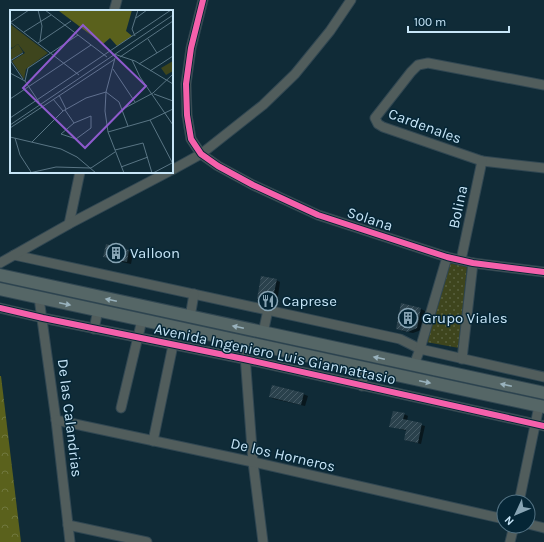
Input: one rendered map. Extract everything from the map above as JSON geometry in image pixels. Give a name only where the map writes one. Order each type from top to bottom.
[{"type":"main road","name":"Avenida Ingeniero Luis Giannattasio","points":[[0,276],[544,393]]},
{"type":"main road","name":"Avenida Ingeniero Luis Giannattasio","points":[[0,289],[541,407]]},
{"type":"street","points":[[114,10],[117,0]]},
{"type":"street","points":[[201,154],[191,139],[187,115],[186,84],[191,48],[202,0]]},
{"type":"street","points":[[173,169],[201,154],[263,106],[294,74],[330,31],[351,0]]},
{"type":"street","name":"Cardenales","points":[[544,85],[428,63],[418,65],[411,72],[375,118],[378,124],[384,127],[482,161],[544,168]]},
{"type":"street","name":"Solana","points":[[201,154],[218,166],[253,185],[318,215],[447,257],[473,263],[544,272]]},
{"type":"street","name":"Bolina","points":[[461,260],[482,161]]},
{"type":"street","points":[[69,224],[80,173]]},
{"type":"street","points":[[0,263],[69,224],[166,173]]},
{"type":"street","points":[[14,255],[400,339],[420,349],[544,377]]},
{"type":"street","points":[[414,365],[447,257]]},
{"type":"street","points":[[462,359],[473,263]]},
{"type":"street","points":[[190,317],[194,294]]},
{"type":"street","name":"De las Calandrias","points":[[39,298],[43,318],[56,420],[70,542]]},
{"type":"street","name":"Avenida Ingeniero Luis Giannattasio","points":[[0,308],[94,329],[244,359],[540,425]]},
{"type":"street","points":[[94,329],[98,310]]},
{"type":"street","points":[[263,333],[268,310]]},
{"type":"street","points":[[121,408],[142,320]]},
{"type":"street","points":[[244,342],[244,359],[253,462],[264,542]]},
{"type":"street","points":[[153,441],[173,345]]},
{"type":"street","points":[[362,386],[364,368]]},
{"type":"street","points":[[521,494],[540,425],[541,407]]},
{"type":"street","name":"De los Horneros","points":[[56,420],[253,462],[496,517]]},
{"type":"street","points":[[68,525],[147,542]]},
{"type":"green space","points":[[449,263],[467,267],[459,348],[426,342]]},
{"type":"green space","points":[[1,376],[21,542],[0,542]]},
{"type":"building","name":"Valloon","points":[[106,244],[129,250],[127,262],[103,257]]},
{"type":"building","points":[[261,276],[277,279],[272,302],[257,299]]},
{"type":"building","name":"Grupo Viales","points":[[401,303],[421,308],[417,328],[408,332],[396,329]]},
{"type":"building","points":[[272,385],[304,393],[301,405],[269,397]]},
{"type":"building","points":[[393,411],[405,413],[403,419],[422,423],[418,443],[404,440],[406,430],[389,427]]},
{"type":"cycle path","points":[[203,0],[191,48],[186,84],[187,115],[191,139],[201,154],[218,166],[253,185],[318,215],[447,257],[473,263],[544,272]]},
{"type":"cycle path","points":[[0,308],[244,359],[544,426]]},
{"type":"place","name":"Valloon","points":[[116,253]]},
{"type":"place","name":"Caprese","points":[[268,301]]},
{"type":"place","name":"Grupo Viales","points":[[408,318]]}]
